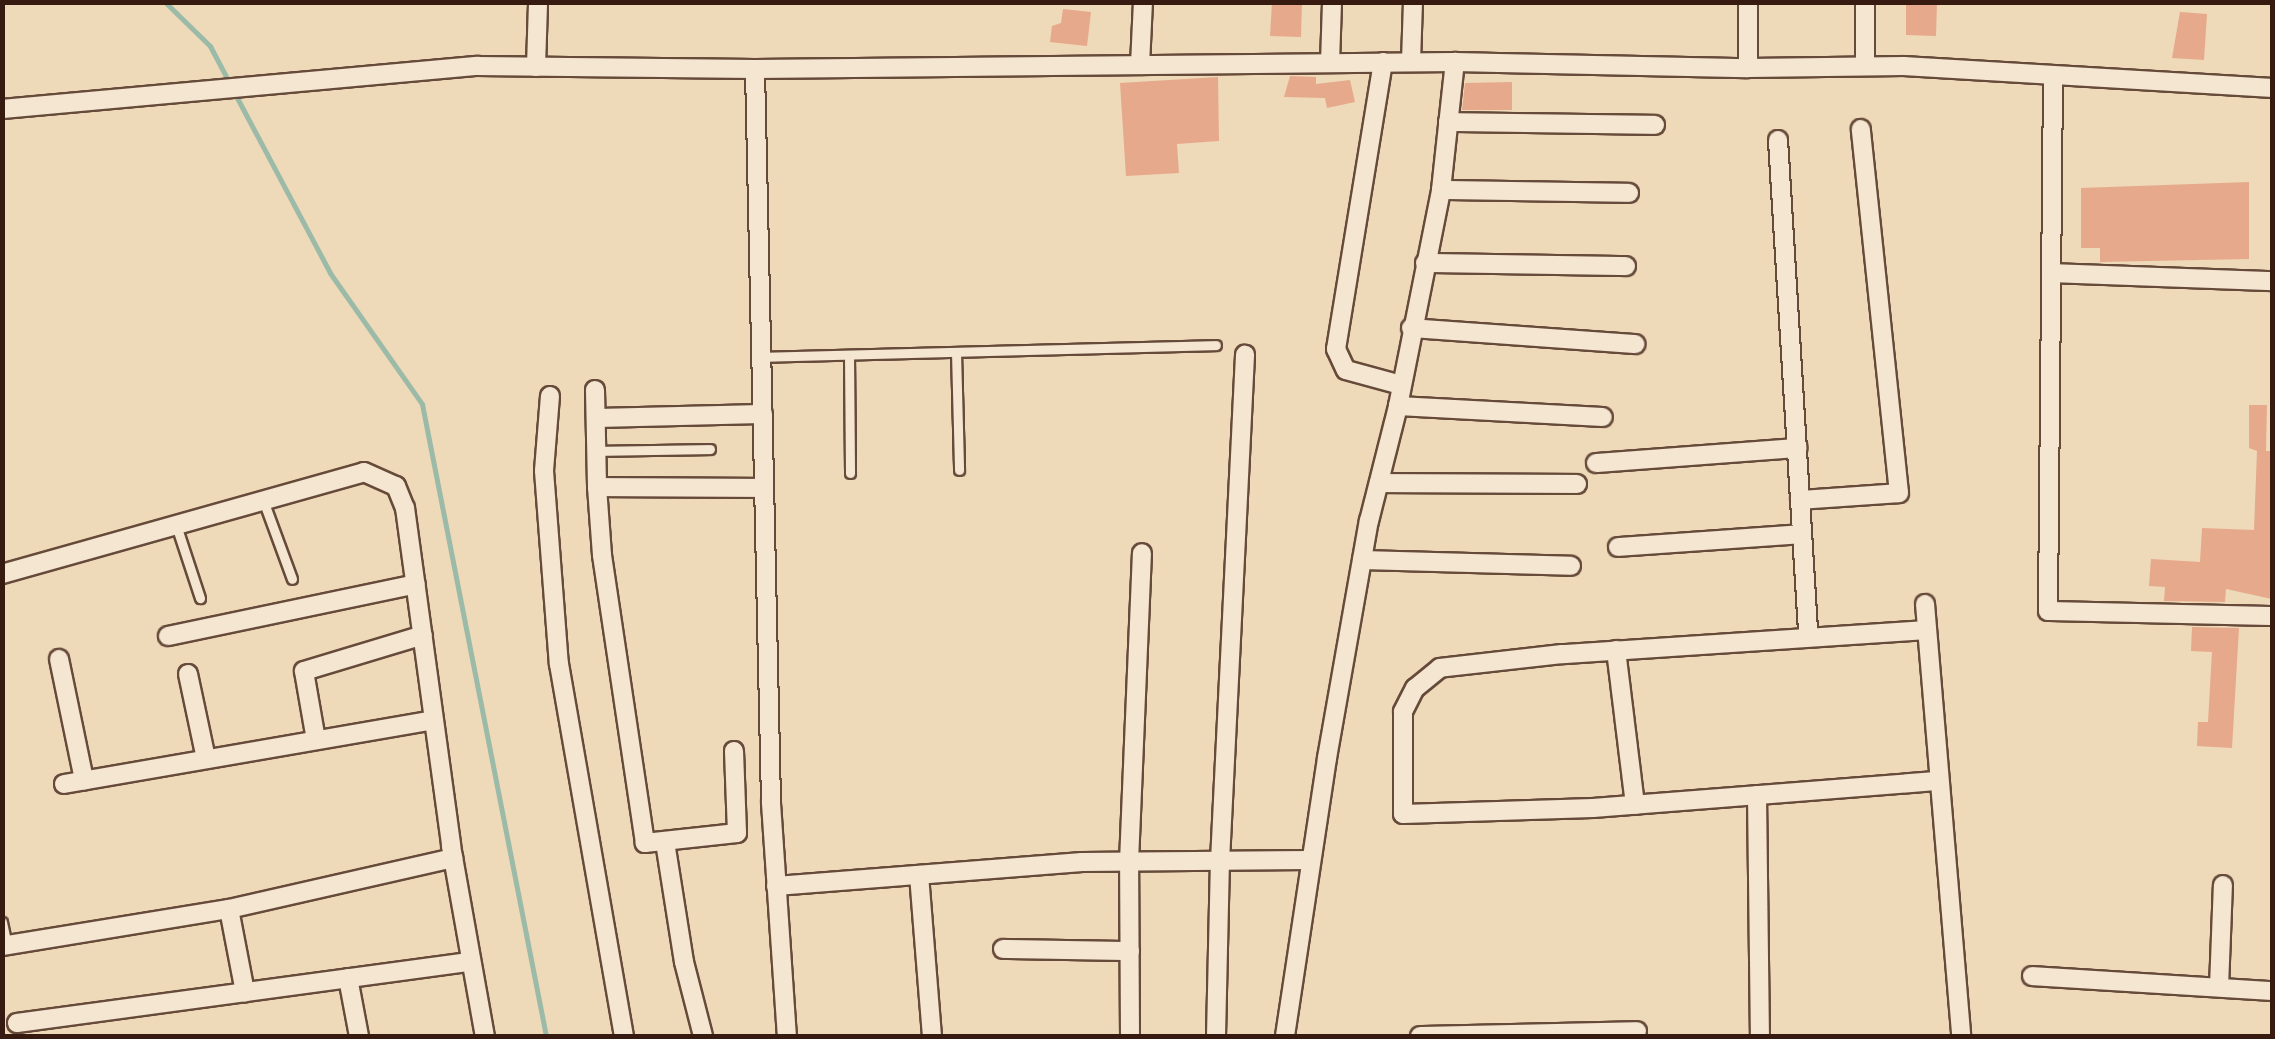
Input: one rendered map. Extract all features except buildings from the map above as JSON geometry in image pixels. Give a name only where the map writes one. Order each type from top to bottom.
[{"type":"street","points":[[536,67],[538,2]]},
{"type":"street","points":[[1140,65],[1143,2]]},
{"type":"street","points":[[1330,63],[1332,2]]},
{"type":"street","points":[[1411,62],[1413,2]]},
{"type":"street","points":[[1748,2],[1748,68]]},
{"type":"street","points":[[1865,2],[1866,65]]},
{"type":"street","points":[[2,109],[477,66],[755,69],[1384,62],[1748,68],[1866,65],[2166,78],[2272,88]]},
{"type":"street","points":[[1384,62],[1336,348],[1346,370],[1402,384]]},
{"type":"street","points":[[1285,1036],[1362,560],[1398,406],[1441,190],[1455,62]]},
{"type":"street","points":[[755,69],[776,886],[786,1036]]},
{"type":"street","points":[[2053,76],[2048,610],[2272,616]]},
{"type":"street","points":[[1448,122],[1655,124]]},
{"type":"street","points":[[1800,500],[1900,493],[1861,129]]},
{"type":"street","points":[[1778,140],[1808,637]]},
{"type":"street","points":[[1441,190],[1629,193]]},
{"type":"street","points":[[1425,262],[1626,266]]},
{"type":"street","points":[[2052,273],[2272,281]]},
{"type":"street","points":[[1412,328],[1635,344]]},
{"type":"street","points":[[1216,1036],[1220,861],[1245,355]]},
{"type":"street","points":[[595,390],[602,555],[645,843],[737,834],[734,751]]},
{"type":"street","points":[[550,396],[544,471],[559,664],[624,1036]]},
{"type":"street","points":[[1398,406],[1603,417]]},
{"type":"street","points":[[596,418],[762,414]]},
{"type":"street","points":[[1596,463],[1797,448]]},
{"type":"street","points":[[2,574],[364,472],[396,486],[405,508],[453,858],[485,1036]]},
{"type":"street","points":[[1379,482],[1577,484]]},
{"type":"street","points":[[597,487],[764,488]]},
{"type":"street","points":[[1618,547],[1802,534]]},
{"type":"street","points":[[1130,1036],[1129,862],[1142,553]]},
{"type":"street","points":[[1362,560],[1571,566]]},
{"type":"street","points":[[168,636],[416,584]]},
{"type":"street","points":[[1924,604],[1961,1036]]},
{"type":"street","points":[[1927,630],[1616,650],[1440,668],[1415,688],[1403,712],[1403,814],[1635,805],[1940,781]]},
{"type":"street","points":[[316,740],[304,671],[423,635]]},
{"type":"street","points":[[1616,650],[1635,805]]},
{"type":"street","points":[[59,659],[84,780]]},
{"type":"street","points":[[188,674],[206,759]]},
{"type":"street","points":[[64,784],[434,720]]},
{"type":"street","points":[[1757,795],[1760,1036]]},
{"type":"street","points":[[665,842],[684,962],[703,1036]]},
{"type":"street","points":[[5,945],[228,909],[453,858]]},
{"type":"street","points":[[776,886],[1129,862],[1311,860]]},
{"type":"street","points":[[920,875],[932,1036]]},
{"type":"street","points":[[2219,988],[2223,886]]},
{"type":"street","points":[[228,909],[245,992]]},
{"type":"street","points":[[1003,949],[1130,951]]},
{"type":"street","points":[[17,1023],[472,962]]},
{"type":"street","points":[[2032,976],[2272,991]]},
{"type":"street","points":[[348,978],[359,1036]]},
{"type":"street","points":[[1420,1036],[1637,1031]]},
{"type":"lane","points":[[762,357],[1216,345]]},
{"type":"lane","points":[[956,352],[959,470]]},
{"type":"lane","points":[[850,354],[850,473]]},
{"type":"lane","points":[[596,451],[710,449]]},
{"type":"lane","points":[[262,500],[292,579]]},
{"type":"lane","points":[[176,525],[200,598]]},
{"type":"lane","points":[[2,922],[5,945]]},
{"type":"waterway","points":[[165,2],[210,46],[230,84]]},
{"type":"waterway","points":[[235,94],[330,273],[422,404],[546,1036]]}]
